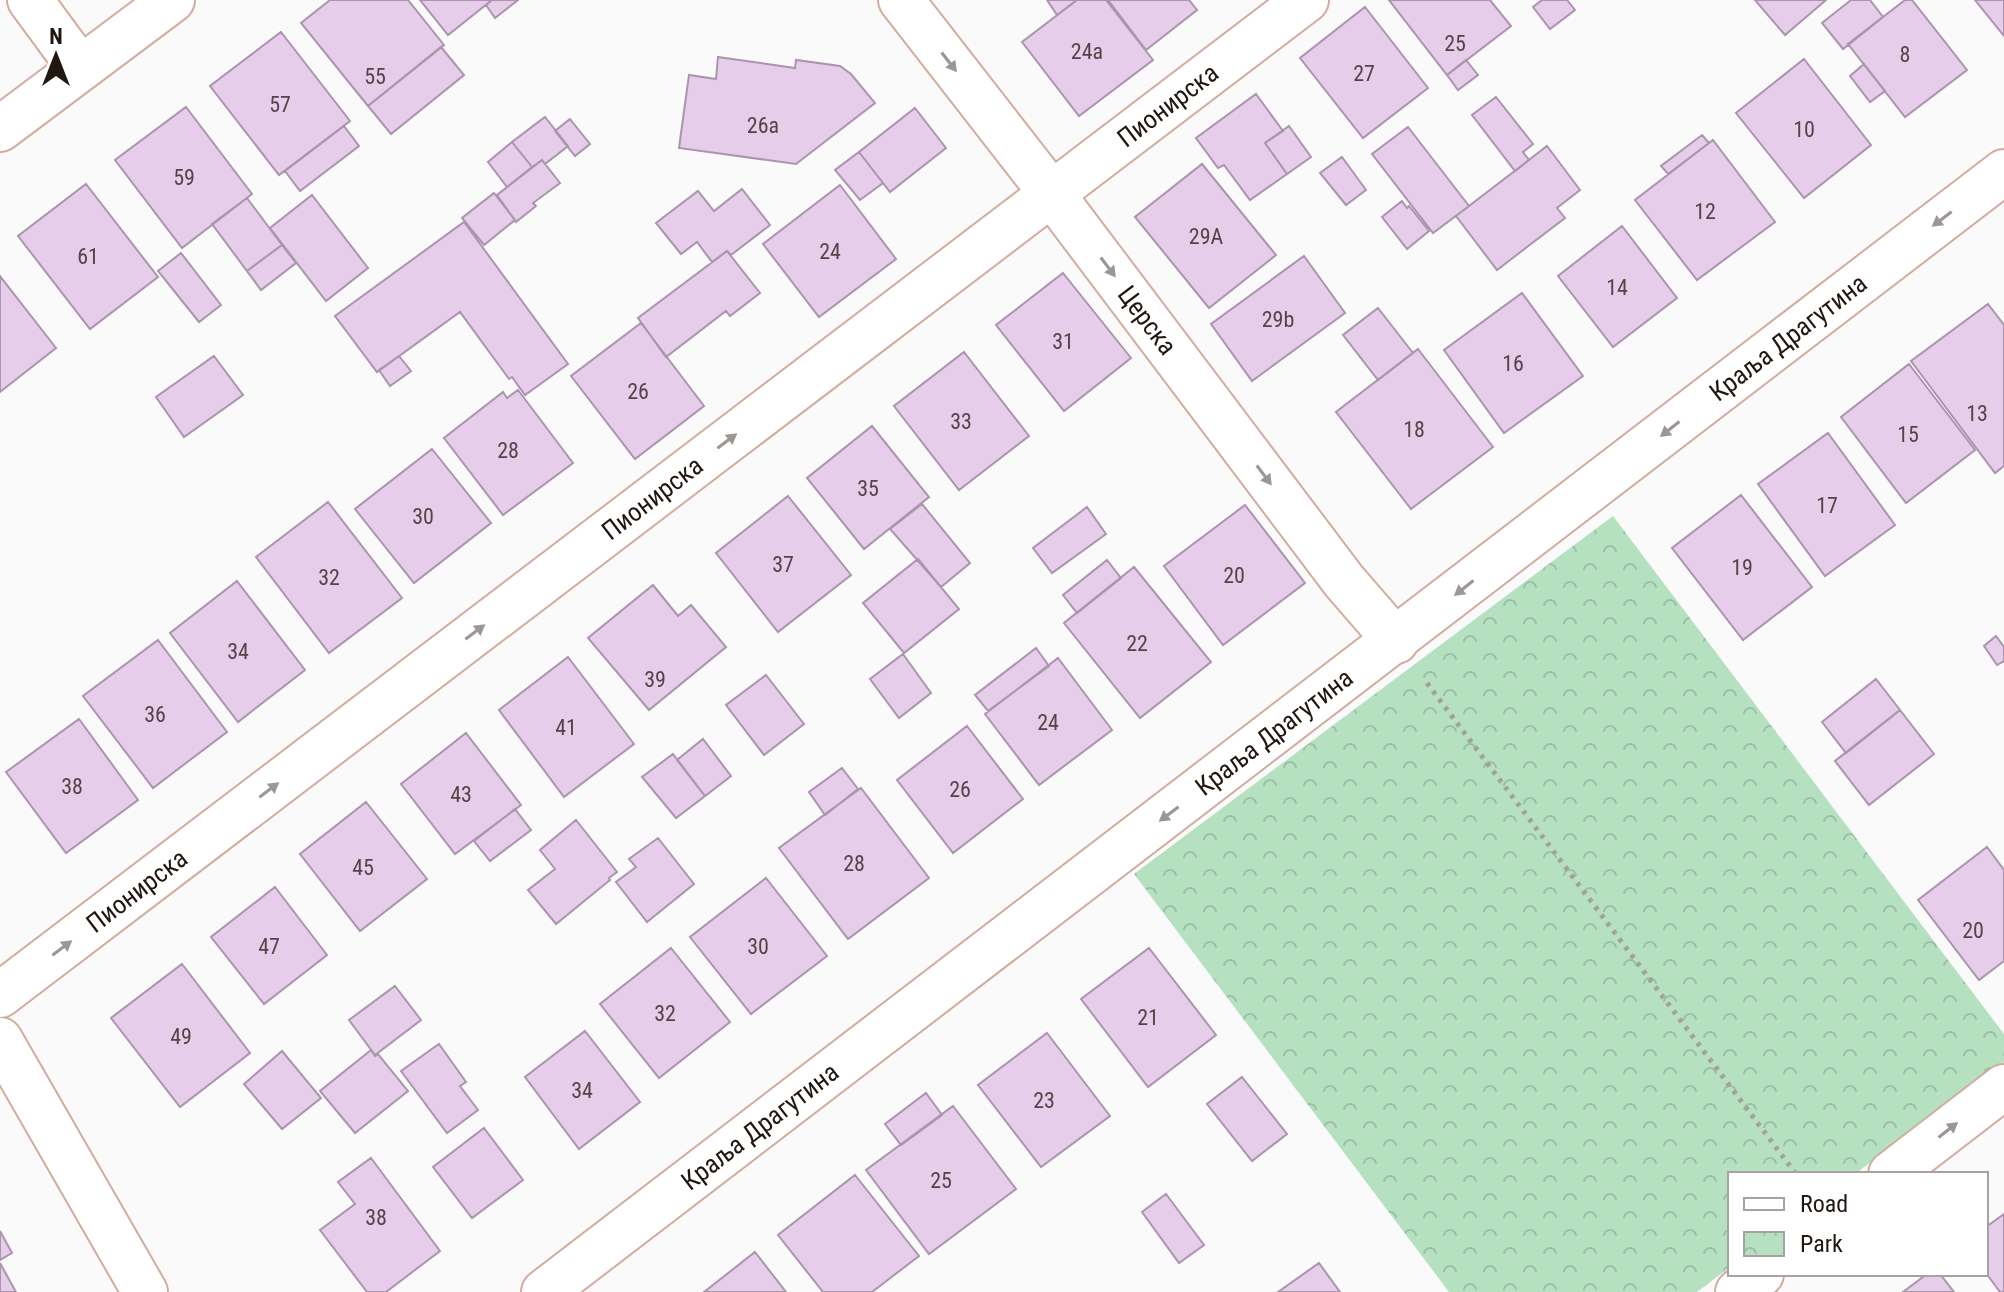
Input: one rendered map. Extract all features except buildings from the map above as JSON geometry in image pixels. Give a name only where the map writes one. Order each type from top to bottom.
[{"type":"street","points":[[30,0],[80,68]]},
{"type":"street","points":[[0,129],[172,0]]},
{"type":"street","name":"Церска","points":[[901,0],[1052,194],[1344,581],[1396,641]]},
{"type":"street","name":"Пионирска","points":[[0,995],[1306,0]]},
{"type":"street","name":"Краља Драгутина","points":[[544,1292],[2004,172]]},
{"type":"street","points":[[0,1040],[145,1292]]},
{"type":"street","points":[[1894,1172],[2004,1087]]},
{"type":"street","points":[[1738,1292],[1758,1276]]},
{"type":"path","points":[[1396,641],[1794,1172]]},
{"type":"green space","points":[[1613,516],[2004,1034],[2004,1062],[1858,1172],[1728,1172],[1728,1269],[1697,1292],[1449,1292],[1134,874]]}]
